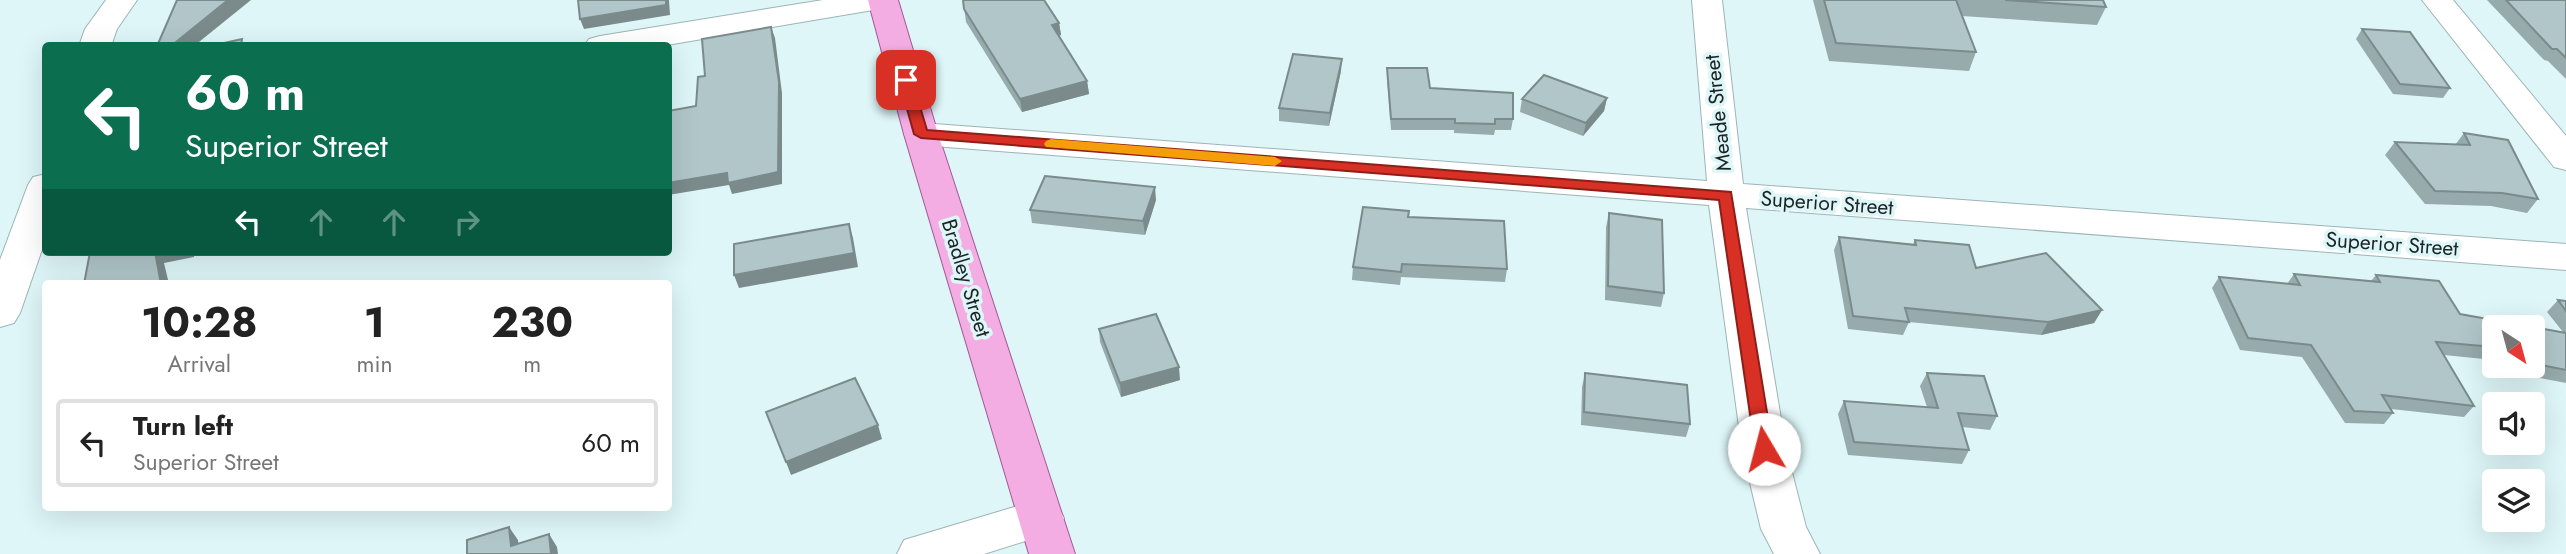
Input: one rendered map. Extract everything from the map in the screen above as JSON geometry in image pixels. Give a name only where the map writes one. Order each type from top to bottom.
[{"type":"main road","name":"Bradley Street","points":[[881,0],[1046,536]]},
{"type":"street","points":[[96,42],[101,29],[122,0]]},
{"type":"street","points":[[624,42],[881,0]]},
{"type":"street","name":"Meade Street","points":[[1707,0],[1726,196],[1764,449],[1784,529],[1797,554]]},
{"type":"street","points":[[2437,0],[2566,159]]},
{"type":"street","name":"Superior Street","points":[[921,134],[2566,257]]},
{"type":"street","points":[[0,313],[42,196]]},
{"type":"street","points":[[920,554],[1046,536]]},
{"type":"building","points":[[177,0],[228,0],[176,42],[159,42]]},
{"type":"building","points":[[578,0],[666,0],[666,5],[580,19]]},
{"type":"building","points":[[963,0],[1044,0],[1059,23],[1052,25],[1087,81],[1020,99],[964,9]]},
{"type":"building","points":[[1824,0],[1956,0],[1976,52],[1836,43]]},
{"type":"building","points":[[2005,0],[2103,0],[2106,7]]},
{"type":"building","points":[[2506,0],[2566,0],[2566,58],[2557,49],[2552,49]]},
{"type":"building","points":[[771,27],[779,82],[778,172],[728,183],[727,173],[672,182],[672,110],[696,106],[698,77],[705,76],[702,39]]},
{"type":"building","points":[[2362,29],[2410,32],[2450,88],[2400,84]]},
{"type":"building","points":[[1293,54],[1342,59],[1330,113],[1279,108]]},
{"type":"building","points":[[1387,68],[1427,68],[1430,88],[1513,93],[1513,119],[1495,119],[1495,124],[1455,123],[1455,119],[1391,119]]},
{"type":"building","points":[[1544,75],[1607,98],[1586,123],[1522,99]]},
{"type":"building","points":[[2464,133],[2508,140],[2538,199],[2502,193],[2435,191],[2395,142],[2470,145]]},
{"type":"building","points":[[1045,176],[1155,187],[1143,221],[1030,210]]},
{"type":"building","points":[[1363,207],[1409,211],[1408,217],[1504,221],[1507,269],[1402,264],[1401,272],[1353,267]]},
{"type":"building","points":[[1609,213],[1662,220],[1664,293],[1608,286]]},
{"type":"building","points":[[849,224],[854,253],[734,275],[734,244]]},
{"type":"building","points":[[1839,237],[1916,245],[1915,240],[1969,245],[1976,268],[2046,253],[2102,310],[2048,322],[1905,308],[1909,322],[1853,316]]},
{"type":"building","points":[[89,256],[156,256],[160,280],[85,280]]},
{"type":"building","points":[[2294,274],[2380,282],[2376,275],[2439,281],[2460,314],[2482,318],[2482,346],[2436,342],[2474,406],[2382,395],[2393,413],[2354,411],[2311,345],[2248,338],[2219,277],[2300,285]]},
{"type":"building","points":[[2558,300],[2566,301],[2566,311]]},
{"type":"building","points":[[1156,314],[1179,367],[1120,383],[1099,329]]},
{"type":"building","points":[[2545,329],[2566,333],[2566,370],[2545,366]]},
{"type":"building","points":[[1585,373],[1687,385],[1690,424],[1584,412]]},
{"type":"building","points":[[1927,373],[1984,376],[1997,416],[1958,413],[1969,450],[1854,442],[1844,401],[1938,408]]},
{"type":"building","points":[[855,378],[878,425],[786,462],[766,412]]},
{"type":"building","points":[[509,527],[511,546],[549,534],[551,554],[467,554],[467,540]]},
{"type":"slow traffic","points":[[1051,144],[1275,161]]},
{"type":"route","points":[[906,80],[921,134],[1726,196],[1764,449]]}]
